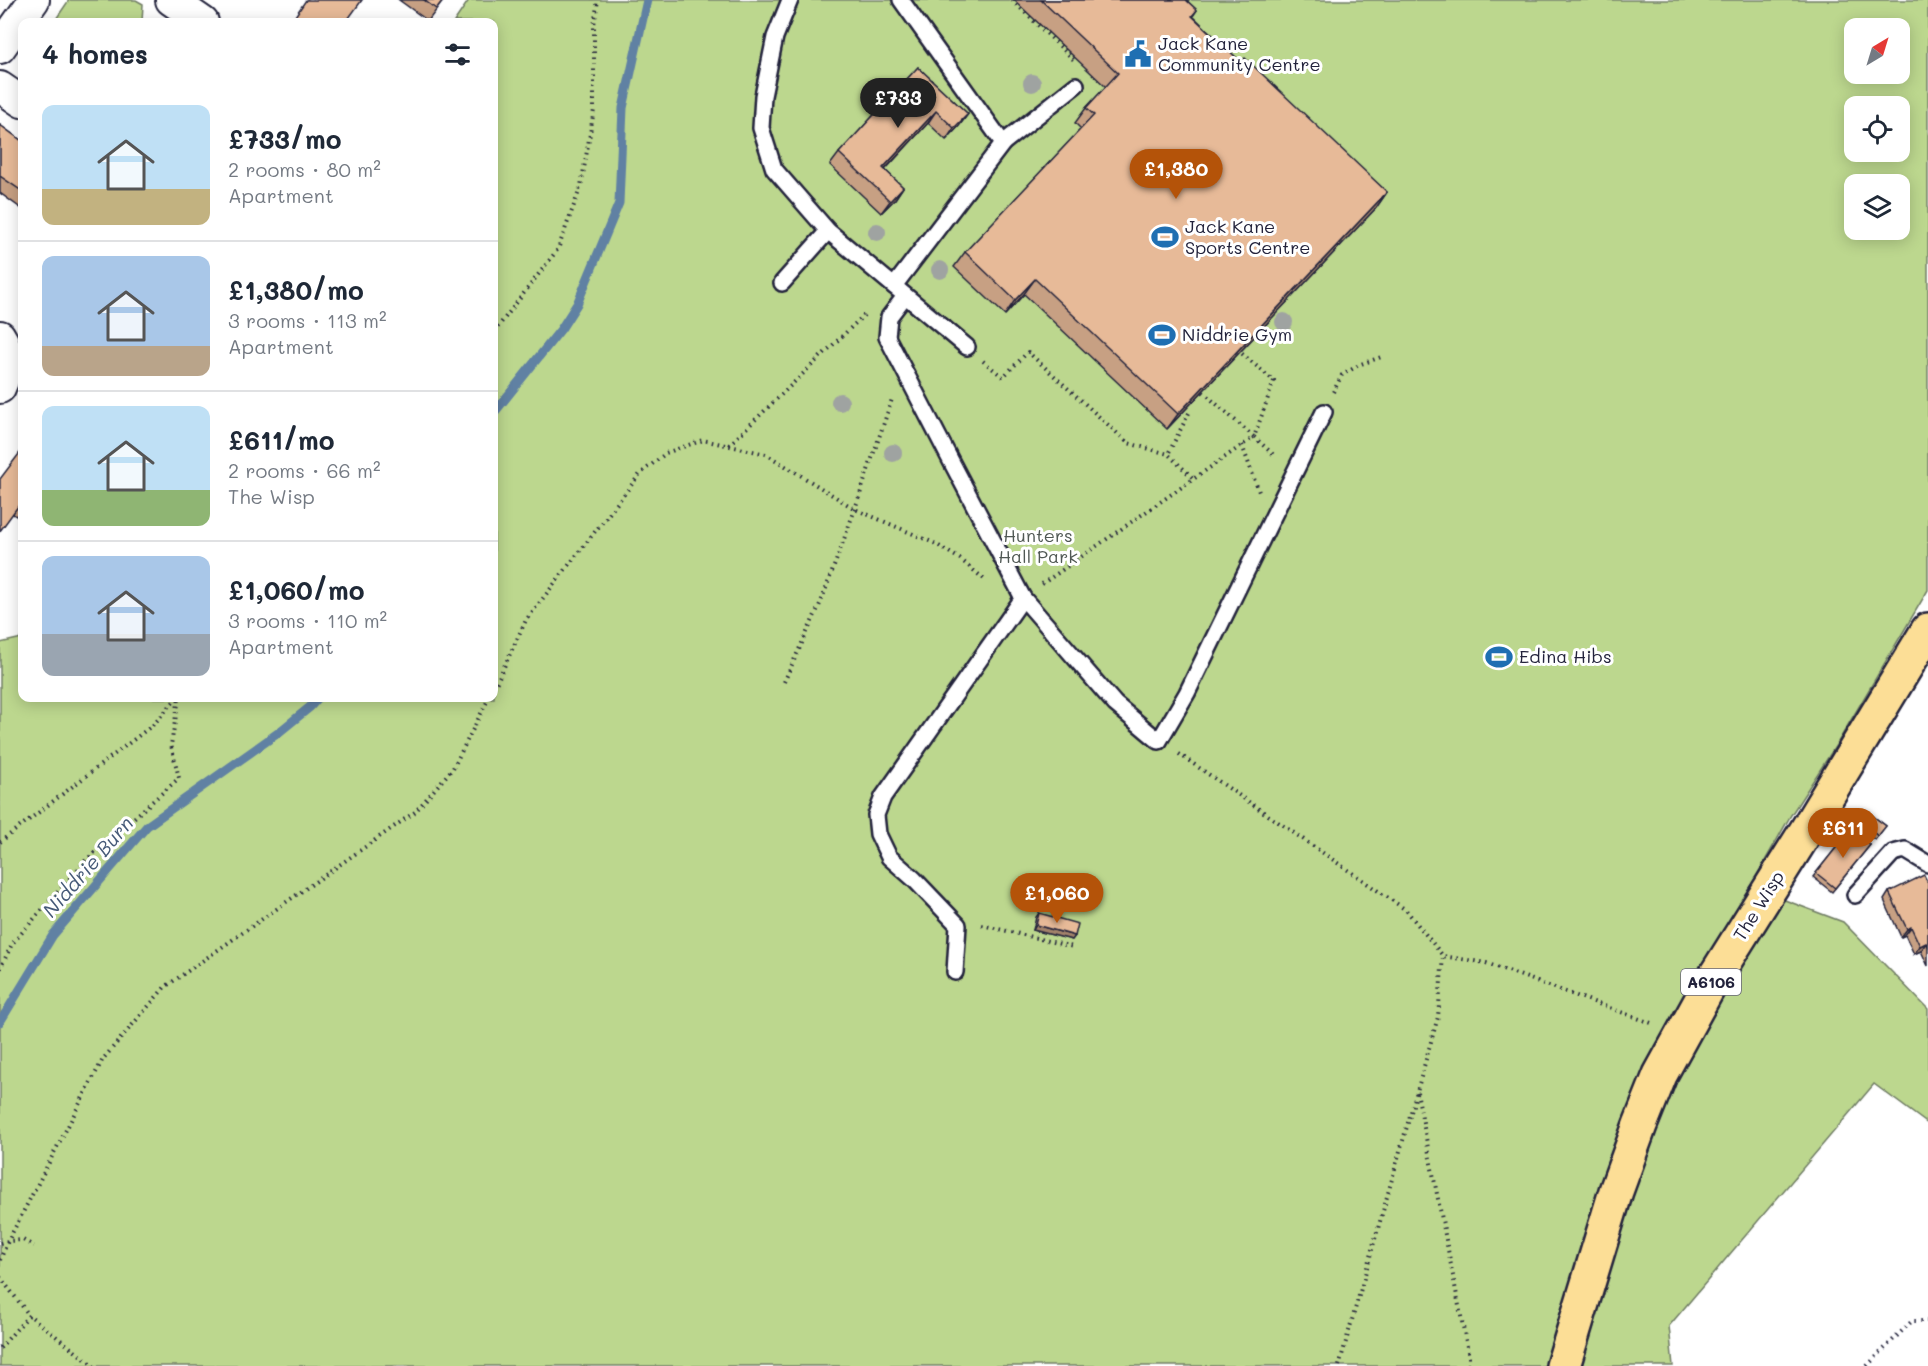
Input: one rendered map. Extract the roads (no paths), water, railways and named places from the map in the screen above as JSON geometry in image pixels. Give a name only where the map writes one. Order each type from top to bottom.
[{"type":"main road","name":"The Wisp","points":[[1563,1366],[1616,1191],[1660,1075],[1709,986],[1928,630]]},
{"type":"street","points":[[21,18],[34,0]]},
{"type":"street","points":[[171,0],[197,18]]},
{"type":"street","points":[[0,48],[18,23]]},
{"type":"street","points":[[0,87],[18,99]]},
{"type":"street","points":[[0,336],[9,355],[7,372],[0,388]]},
{"type":"lane","points":[[790,0],[775,37],[763,96],[761,128],[774,169],[828,231],[967,347]]},
{"type":"lane","points":[[901,0],[1003,143]]},
{"type":"lane","points":[[1076,84],[1003,143],[899,291],[889,317],[887,337],[1023,598],[1115,704],[1159,741],[1187,693],[1324,412]]},
{"type":"lane","points":[[782,283],[828,231]]},
{"type":"lane","points":[[955,972],[958,925],[914,879],[889,857],[878,834],[876,815],[883,797],[1023,598]]},
{"type":"lane","points":[[1855,895],[1893,853],[1905,850],[1928,864]]},
{"type":"waterway","name":"Niddrie Burn","points":[[498,408],[561,329],[577,304],[619,203],[623,108],[647,0]]},
{"type":"waterway","name":"Niddrie Burn","points":[[0,1022],[53,935],[147,826],[278,733],[314,702]]},
{"type":"place","name":"Jack Kane Community Centre","points":[[1138,54]]},
{"type":"place","name":"Jack Kane Sports Centre","points":[[1165,237]]},
{"type":"place","name":"Niddrie Gym","points":[[1162,335]]},
{"type":"place","name":"Edina Hibs","points":[[1499,657]]},
{"type":"park label","name":"Hunters Hall Park","points":[[1038,546]]}]
